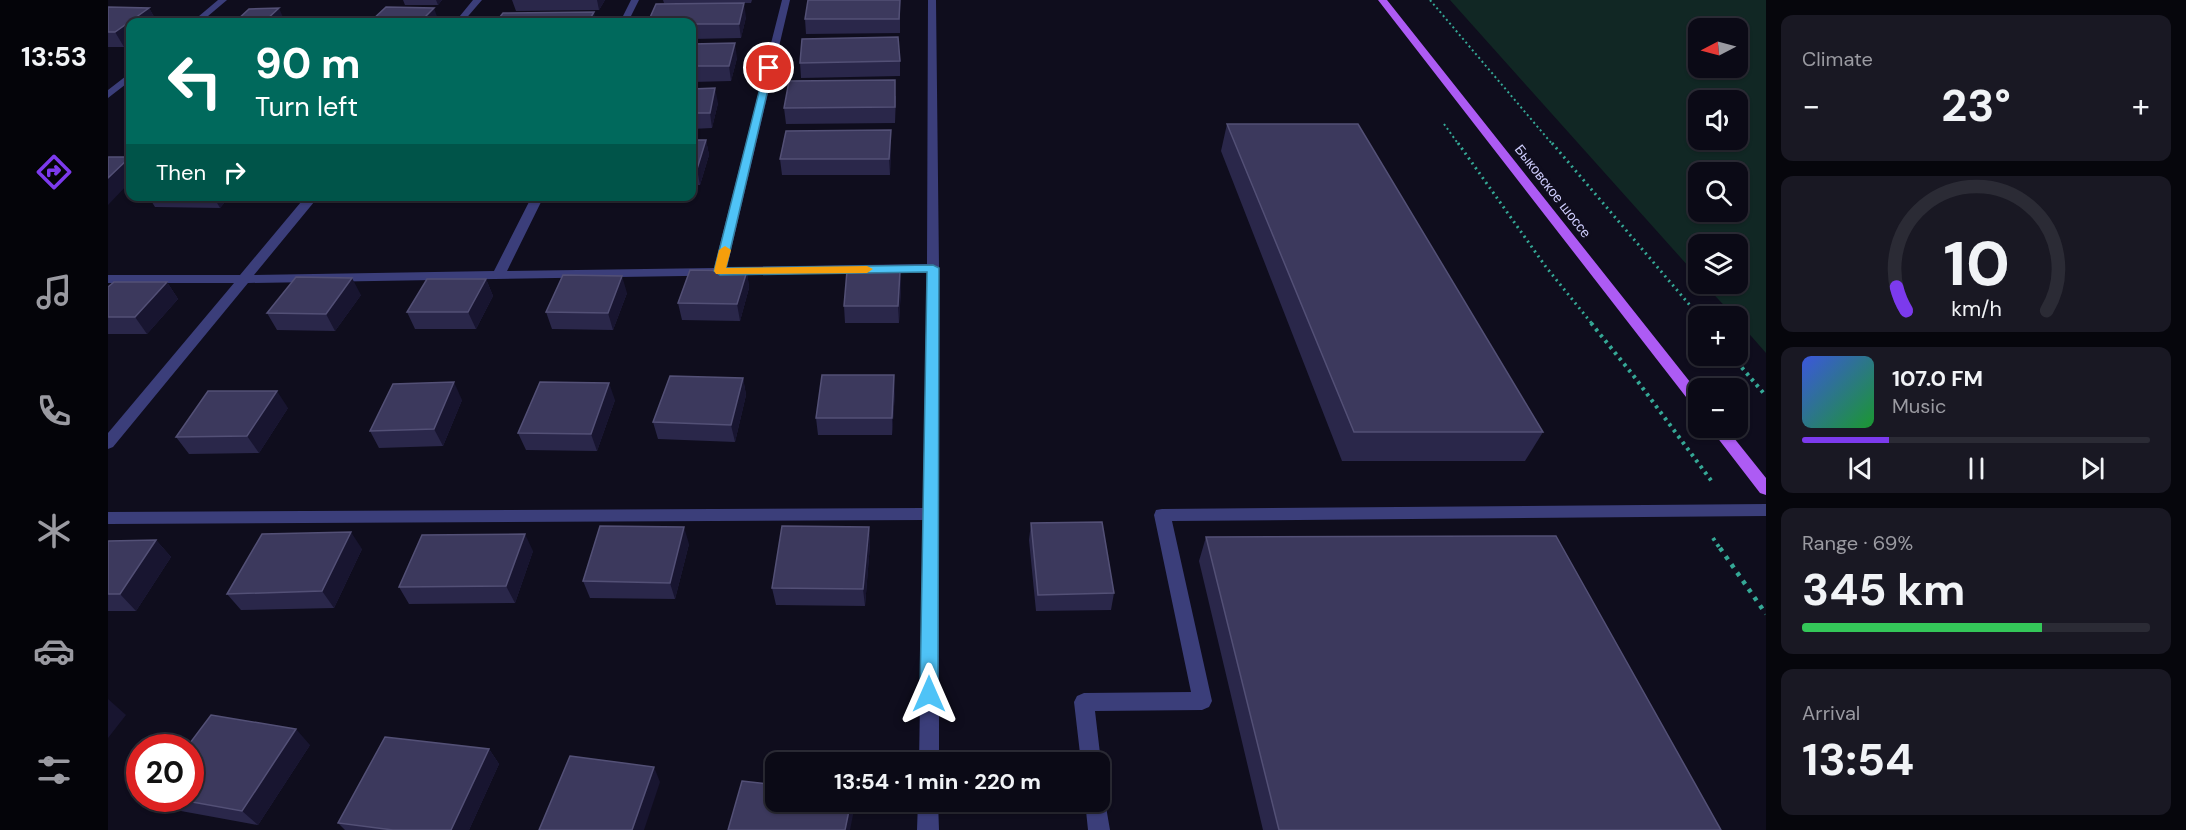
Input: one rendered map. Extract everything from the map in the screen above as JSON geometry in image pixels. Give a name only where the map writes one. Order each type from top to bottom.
[{"type":"main road","name":"Быковское шоссе","points":[[1382,0],[1688,389]]},
{"type":"main road","points":[[1726,438],[1766,489]]},
{"type":"lane","points":[[201,18],[223,0]]},
{"type":"lane","points":[[462,18],[478,0]]},
{"type":"lane","points":[[626,18],[635,0]]},
{"type":"lane","points":[[720,271],[786,0]]},
{"type":"lane","points":[[929,752],[933,268],[932,0]]},
{"type":"lane","points":[[108,94],[126,79]]},
{"type":"lane","points":[[108,442],[309,201]]},
{"type":"lane","points":[[499,274],[536,201]]},
{"type":"lane","points":[[108,279],[244,279],[933,268]]},
{"type":"lane","points":[[1090,752],[1083,702],[1202,701],[1162,515],[1766,510]]},
{"type":"lane","points":[[108,518],[930,514]]},
{"type":"lane","points":[[928,812],[928,830]]},
{"type":"lane","points":[[1097,812],[1099,830]]},
{"type":"path","points":[[1430,0],[1690,306]]},
{"type":"path","points":[[1437,115],[1546,267],[1633,375],[1733,510]]},
{"type":"path","points":[[1740,366],[1766,396]]},
{"type":"path","points":[[1694,510],[1766,614]]},
{"type":"green space","points":[[1450,0],[1766,0],[1766,353],[1748,333],[1748,306],[1725,306],[1713,294],[1748,294],[1748,234],[1688,234],[1688,266]]},
{"type":"building","points":[[808,0],[900,0],[899,19],[805,19]]},
{"type":"building","points":[[744,3],[739,24],[696,24],[696,18],[650,18],[656,4]]},
{"type":"building","points":[[108,7],[149,8],[135,18],[126,18],[126,24],[115,32],[108,32]]},
{"type":"building","points":[[386,7],[434,8],[424,18],[374,18]]},
{"type":"building","points":[[279,8],[268,18],[239,18],[249,9]]},
{"type":"building","points":[[594,12],[590,18],[499,18],[503,13]]},
{"type":"building","points":[[898,37],[900,61],[800,63],[802,39]]},
{"type":"building","points":[[735,43],[729,66],[696,66],[696,44]]},
{"type":"building","points":[[895,80],[895,107],[784,108],[789,81]]},
{"type":"building","points":[[715,88],[710,113],[696,113],[696,89]]},
{"type":"building","points":[[1227,124],[1358,124],[1543,432],[1354,432]]},
{"type":"building","points":[[891,130],[889,159],[780,159],[786,131]]},
{"type":"building","points":[[696,140],[706,140],[697,169]]},
{"type":"building","points":[[108,157],[126,157],[126,161],[108,178]]},
{"type":"building","points":[[690,270],[747,271],[737,304],[678,303]]},
{"type":"building","points":[[847,271],[900,271],[898,306],[844,306]]},
{"type":"building","points":[[563,275],[622,276],[608,313],[546,312]]},
{"type":"building","points":[[296,277],[352,278],[326,314],[267,313]]},
{"type":"building","points":[[427,279],[486,279],[468,312],[407,312]]},
{"type":"building","points":[[114,282],[167,282],[135,317],[108,317],[108,287]]},
{"type":"building","points":[[822,375],[894,375],[892,418],[816,418]]},
{"type":"building","points":[[670,376],[743,378],[731,425],[653,422]]},
{"type":"building","points":[[454,382],[434,429],[370,431],[393,384]]},
{"type":"building","points":[[540,382],[609,383],[591,434],[518,433]]},
{"type":"building","points":[[208,391],[277,391],[247,436],[176,437]]},
{"type":"building","points":[[1102,522],[1114,593],[1038,595],[1031,523]]},
{"type":"building","points":[[600,526],[684,527],[670,583],[583,581]]},
{"type":"building","points":[[782,526],[869,527],[863,589],[772,588]]},
{"type":"building","points":[[351,532],[322,591],[227,594],[262,534]]},
{"type":"building","points":[[525,534],[506,586],[399,587],[422,535]]},
{"type":"building","points":[[1556,536],[1721,830],[1279,830],[1206,537]]},
{"type":"building","points":[[156,540],[120,594],[108,594],[108,541]]},
{"type":"building","points":[[211,715],[296,729],[242,811],[204,804],[204,734],[197,734]]},
{"type":"building","points":[[385,737],[489,749],[451,830],[393,830],[338,823]]},
{"type":"building","points":[[570,756],[654,767],[632,830],[539,830]]},
{"type":"building","points":[[742,781],[765,784],[765,812],[849,812],[845,830],[728,830]]},
{"type":"slow traffic","points":[[725,250],[720,271],[867,269]]},
{"type":"route","points":[[769,68],[720,271],[933,268],[929,694]]}]
